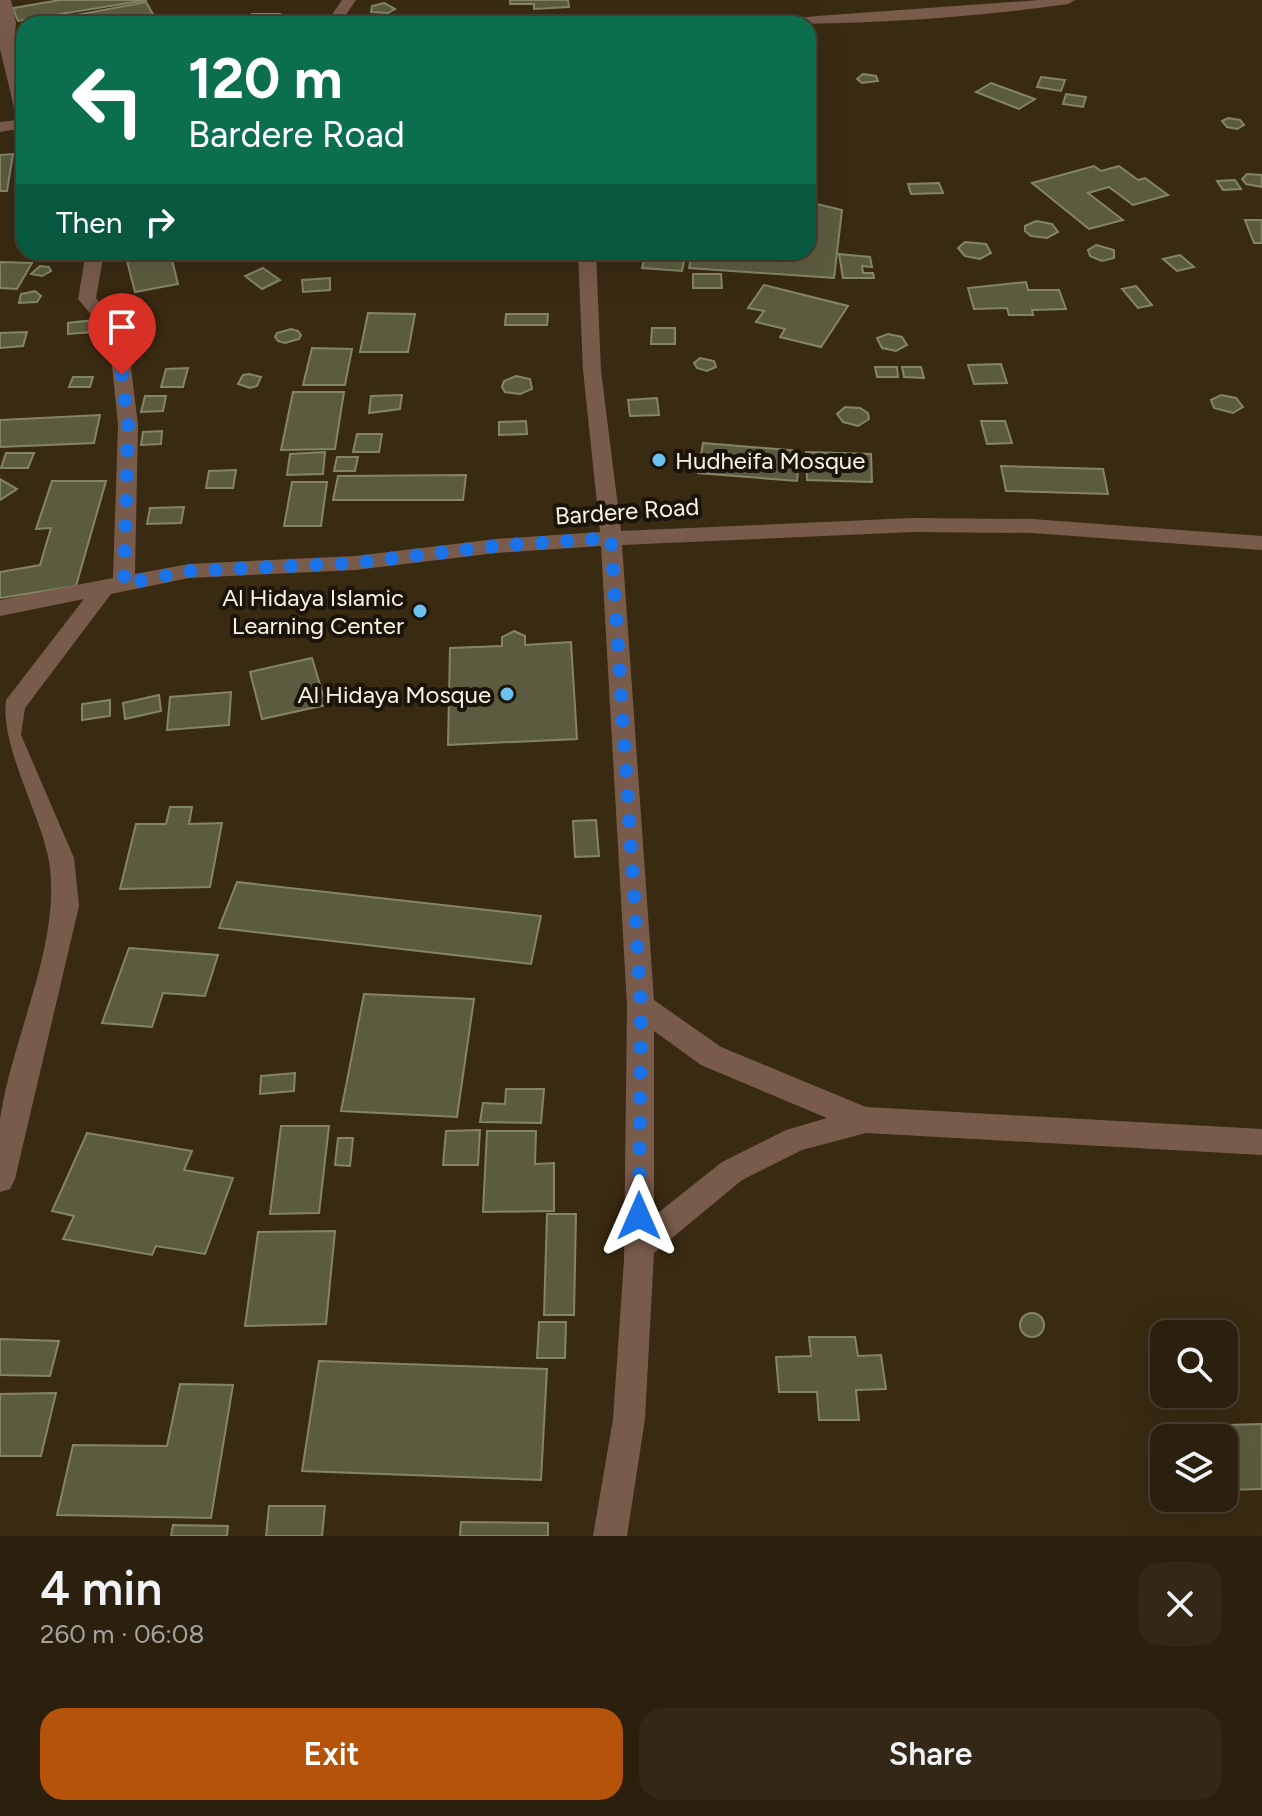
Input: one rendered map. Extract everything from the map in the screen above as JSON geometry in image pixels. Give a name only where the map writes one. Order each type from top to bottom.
[{"type":"street","points":[[4,0],[9,22],[7,47],[16,86]]},
{"type":"street","points":[[816,35],[867,0]]},
{"type":"street","points":[[816,20],[1013,9],[1068,0]]},
{"type":"street","points":[[0,1179],[66,906],[61,858],[9,735],[14,706],[114,586],[128,425],[118,335],[87,299],[94,260]]},
{"type":"street","points":[[587,260],[592,370],[611,538],[641,1006],[639,1247],[629,1419],[610,1536]]},
{"type":"street","name":"Bardere Road","points":[[0,608],[189,571],[355,563],[496,546],[803,527],[1018,525],[1262,543]]},
{"type":"street","points":[[641,1006],[711,1056],[782,1088],[866,1120],[1262,1142]]},
{"type":"street","points":[[639,1247],[732,1171],[796,1139],[866,1120]]},
{"type":"building","points":[[60,0],[147,0],[49,16],[16,16],[13,8]]},
{"type":"building","points":[[510,0],[568,0],[569,7],[534,9],[534,4],[510,4]]},
{"type":"building","points":[[146,2],[154,16],[71,16]]},
{"type":"building","points":[[384,3],[395,9],[388,13],[371,12],[372,6]]},
{"type":"building","points":[[252,14],[280,14],[279,16]]},
{"type":"building","points":[[863,74],[876,76],[878,81],[862,83],[857,79]]},
{"type":"building","points":[[1041,77],[1065,80],[1061,91],[1037,87]]},
{"type":"building","points":[[991,83],[1035,99],[1019,109],[976,92]]},
{"type":"building","points":[[1066,94],[1086,97],[1083,107],[1063,104]]},
{"type":"building","points":[[1228,118],[1240,120],[1244,125],[1237,129],[1227,127],[1222,121]]},
{"type":"building","points":[[13,154],[7,191],[0,191],[0,155]]},
{"type":"building","points":[[1094,166],[1101,171],[1119,166],[1138,180],[1145,178],[1168,195],[1133,205],[1109,187],[1088,193],[1123,220],[1089,229],[1032,183]]},
{"type":"building","points":[[1247,174],[1262,175],[1262,187],[1246,184],[1242,179]]},
{"type":"building","points":[[1235,180],[1241,189],[1223,190],[1217,181]]},
{"type":"building","points":[[939,183],[943,193],[911,194],[908,184]]},
{"type":"building","points":[[816,204],[842,210],[834,278],[689,268],[690,260],[816,260]]},
{"type":"building","points":[[1245,220],[1262,220],[1262,243],[1254,243]]},
{"type":"building","points":[[1036,221],[1052,224],[1058,232],[1047,238],[1031,236],[1025,231],[1025,226]]},
{"type":"building","points":[[965,242],[986,244],[991,253],[980,259],[965,256],[958,248]]},
{"type":"building","points":[[1096,245],[1114,250],[1114,258],[1102,261],[1090,256],[1088,250]]},
{"type":"building","points":[[839,254],[870,257],[872,267],[862,266],[863,273],[873,273],[874,278],[843,278]]},
{"type":"building","points":[[1180,255],[1194,267],[1177,271],[1163,259]]},
{"type":"building","points":[[127,260],[172,260],[178,284],[135,292]]},
{"type":"building","points":[[644,260],[684,260],[682,271],[642,268]]},
{"type":"building","points":[[0,262],[32,263],[17,289],[0,288]]},
{"type":"building","points":[[40,266],[49,267],[51,271],[42,276],[31,274]]},
{"type":"building","points":[[263,268],[280,280],[262,289],[245,276]]},
{"type":"building","points":[[693,274],[721,274],[722,288],[693,288]]},
{"type":"building","points":[[330,278],[330,290],[303,292],[302,280]]},
{"type":"building","points":[[1026,282],[1028,290],[1059,290],[1066,309],[1032,310],[1033,315],[1009,315],[1007,308],[974,309],[968,288]]},
{"type":"building","points":[[764,285],[848,306],[821,347],[780,337],[785,329],[756,322],[764,311],[748,308]]},
{"type":"building","points":[[1136,286],[1152,305],[1138,308],[1122,289]]},
{"type":"building","points":[[35,291],[41,296],[37,302],[19,303],[21,294]]},
{"type":"building","points":[[368,313],[415,314],[408,352],[360,352]]},
{"type":"building","points":[[506,314],[548,314],[547,325],[505,325]]},
{"type":"building","points":[[95,320],[94,332],[68,334],[68,323]]},
{"type":"building","points":[[652,328],[675,328],[675,344],[651,344]]},
{"type":"building","points":[[291,329],[298,331],[301,335],[299,339],[285,343],[275,337],[277,333]]},
{"type":"building","points":[[27,332],[23,346],[0,348],[0,333]]},
{"type":"building","points":[[888,334],[902,337],[907,345],[896,351],[882,348],[877,338]]},
{"type":"building","points":[[312,348],[352,349],[345,385],[303,385]]},
{"type":"building","points":[[700,358],[714,361],[716,367],[707,371],[697,368],[694,363]]},
{"type":"building","points":[[1001,364],[1007,383],[974,384],[968,365]]},
{"type":"building","points":[[875,367],[897,367],[898,377],[877,377]]},
{"type":"building","points":[[902,367],[921,367],[924,378],[904,377]]},
{"type":"building","points":[[188,368],[183,387],[161,387],[166,369]]},
{"type":"building","points":[[243,375],[261,377],[257,386],[250,388],[238,384]]},
{"type":"building","points":[[516,376],[530,379],[532,389],[520,394],[505,392],[502,387],[504,381]]},
{"type":"building","points":[[73,377],[93,377],[90,387],[69,387]]},
{"type":"building","points":[[293,392],[344,392],[335,449],[281,450]]},
{"type":"building","points":[[402,395],[400,409],[369,413],[371,396]]},
{"type":"building","points":[[1221,395],[1236,398],[1243,407],[1233,413],[1214,408],[1211,400]]},
{"type":"building","points":[[145,396],[166,396],[163,411],[141,412]]},
{"type":"building","points":[[657,398],[659,415],[630,416],[628,400]]},
{"type":"building","points":[[845,407],[860,408],[868,413],[869,419],[858,426],[843,422],[837,414]]},
{"type":"building","points":[[100,415],[94,443],[0,447],[0,420]]},
{"type":"building","points":[[526,421],[527,434],[499,435],[499,422]]},
{"type":"building","points":[[981,421],[1005,421],[1012,443],[987,444]]},
{"type":"building","points":[[162,431],[161,444],[141,445],[143,432]]},
{"type":"building","points":[[357,434],[382,434],[379,452],[353,452]]},
{"type":"building","points":[[703,443],[800,451],[797,481],[698,473]]},
{"type":"building","points":[[325,452],[323,474],[287,475],[290,454]]},
{"type":"building","points":[[806,452],[871,454],[872,482],[807,480]]},
{"type":"building","points":[[6,453],[34,453],[28,468],[1,468]]},
{"type":"building","points":[[337,457],[358,457],[355,471],[334,471]]},
{"type":"building","points":[[1001,466],[1103,469],[1108,494],[1006,491]]},
{"type":"building","points":[[236,470],[233,488],[206,488],[209,471]]},
{"type":"building","points":[[466,475],[463,500],[333,500],[338,476]]},
{"type":"building","points":[[0,479],[17,489],[0,500]]},
{"type":"building","points":[[52,481],[106,481],[76,586],[0,598],[0,572],[40,565],[51,528],[36,529]]},
{"type":"building","points":[[292,482],[327,482],[321,526],[284,526]]},
{"type":"building","points":[[184,507],[181,523],[147,524],[150,508]]},
{"type":"building","points":[[514,631],[525,636],[525,645],[571,642],[577,739],[448,745],[450,648],[502,646],[502,637]]},
{"type":"building","points":[[312,658],[326,705],[262,719],[250,672]]},
{"type":"building","points":[[231,692],[229,725],[167,730],[170,697]]},
{"type":"building","points":[[159,695],[161,711],[125,719],[123,703]]},
{"type":"building","points":[[110,700],[110,716],[82,720],[82,704]]},
{"type":"building","points":[[170,807],[192,807],[189,824],[222,823],[210,887],[120,889],[136,824],[166,824]]},
{"type":"building","points":[[596,820],[599,856],[575,857],[573,821]]},
{"type":"building","points":[[237,882],[541,916],[531,964],[219,928]]},
{"type":"building","points":[[129,948],[218,955],[205,996],[163,993],[152,1027],[102,1023]]},
{"type":"building","points":[[364,994],[474,999],[457,1117],[341,1111]]},
{"type":"building","points":[[295,1073],[294,1091],[260,1094],[261,1076]]},
{"type":"building","points":[[506,1089],[544,1089],[541,1123],[480,1122],[483,1103],[505,1104]]},
{"type":"building","points":[[281,1126],[329,1126],[319,1213],[270,1214]]},
{"type":"building","points":[[480,1130],[478,1165],[443,1165],[446,1131]]},
{"type":"building","points":[[487,1131],[536,1131],[535,1164],[554,1163],[554,1211],[483,1212]]},
{"type":"building","points":[[87,1133],[192,1151],[184,1170],[233,1178],[205,1254],[156,1246],[152,1255],[63,1239],[74,1216],[52,1211]]},
{"type":"building","points":[[338,1138],[353,1138],[350,1166],[335,1165]]},
{"type":"building","points":[[547,1214],[576,1214],[574,1315],[544,1315]]},
{"type":"building","points":[[335,1231],[326,1324],[245,1326],[258,1232]]},
{"type":"building","points":[[1032,1313],[1041,1316],[1044,1325],[1041,1334],[1032,1337],[1023,1334],[1020,1325],[1023,1316]]},
{"type":"building","points":[[539,1322],[566,1322],[565,1358],[537,1358]]},
{"type":"building","points":[[809,1337],[855,1337],[858,1356],[881,1355],[886,1389],[856,1390],[859,1420],[819,1420],[817,1392],[779,1392],[776,1357],[811,1356]]},
{"type":"building","points":[[0,1339],[59,1341],[50,1376],[0,1375]]},
{"type":"building","points":[[319,1361],[547,1369],[541,1480],[302,1471]]},
{"type":"building","points":[[180,1384],[233,1385],[211,1518],[57,1515],[73,1445],[167,1446]]},
{"type":"building","points":[[56,1393],[41,1456],[0,1456],[0,1394]]},
{"type":"building","points":[[1262,1424],[1262,1489],[1238,1490],[1238,1425]]},
{"type":"building","points":[[269,1506],[325,1506],[322,1536],[266,1536]]},
{"type":"building","points":[[461,1522],[548,1523],[548,1536],[460,1536]]},
{"type":"building","points":[[173,1525],[228,1526],[227,1536],[171,1536]]},
{"type":"place","name":"Hudheifa Mosque","points":[[659,460]]},
{"type":"place","name":"Al Hidaya Islamic Learning Center","points":[[420,611]]},
{"type":"place","name":"Al Hidaya Mosque","points":[[507,694]]},
{"type":"route","points":[[122,375],[128,425],[124,584],[189,571],[355,563],[496,546],[611,538],[641,1006],[639,1216]]}]
